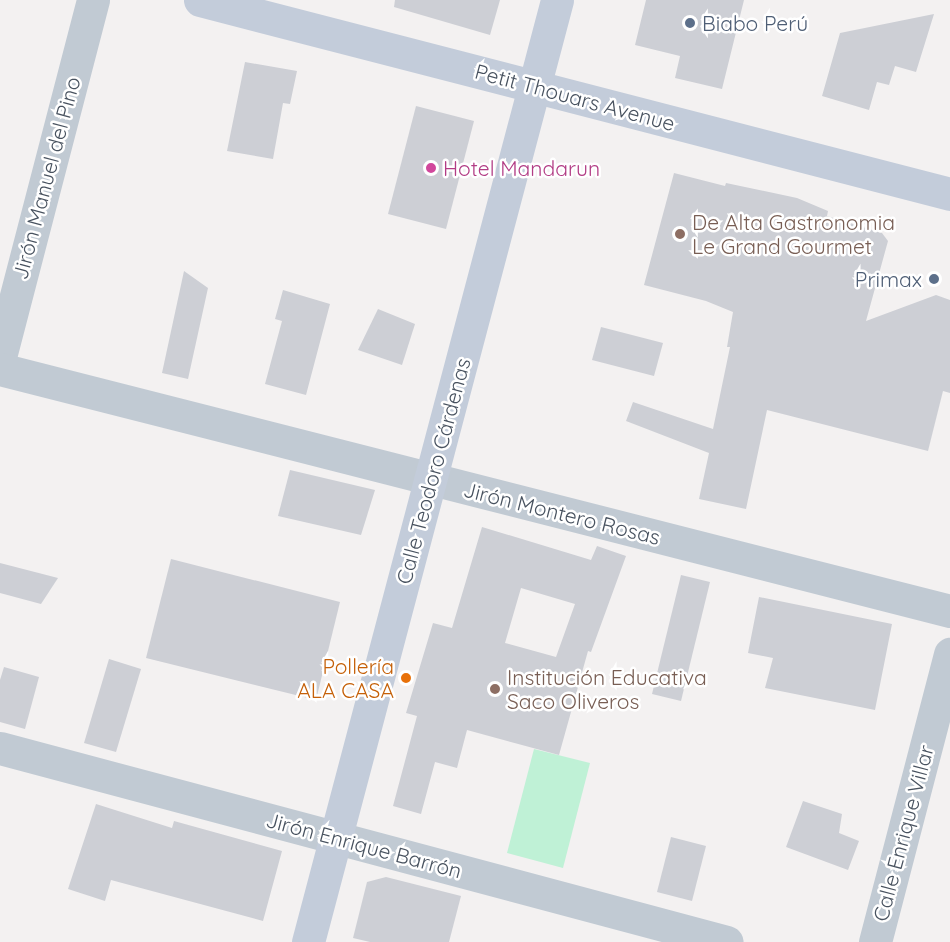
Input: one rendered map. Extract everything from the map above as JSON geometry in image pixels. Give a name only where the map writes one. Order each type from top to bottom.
[{"type":"street","name":"Jirón Manuel del Pino","points":[[0,357],[93,0]]},
{"type":"street","name":"Petit Thouars Avenue","points":[[200,0],[950,194]]},
{"type":"street","name":"Calle Teodoro Cárdenas","points":[[308,942],[557,0]]},
{"type":"street","name":"Jirón Montero Rosas","points":[[0,369],[950,611]]},
{"type":"street","name":"Calle Enrique Villar","points":[[875,942],[950,654]]},
{"type":"street","name":"Jirón Enrique Barrón","points":[[0,748],[728,942]]},
{"type":"green space","points":[[534,749],[590,763],[563,868],[507,853]]},
{"type":"building","points":[[395,0],[500,0],[490,35],[394,7]]},
{"type":"building","name":"Biabo Perú","points":[[646,0],[744,0],[722,89],[675,78],[680,56],[635,45]]},
{"type":"building","points":[[934,14],[916,72],[895,66],[889,85],[877,82],[869,110],[822,96],[840,33]]},
{"type":"building","points":[[245,62],[297,71],[290,104],[283,103],[273,159],[227,151]]},
{"type":"building","name":"Hotel Mandarun","points":[[416,106],[474,121],[446,229],[388,214]]},
{"type":"building","points":[[674,173],[725,186],[726,183],[797,198],[828,211],[827,216],[882,233],[888,241],[866,321],[936,295],[950,300],[950,393],[943,391],[928,451],[767,410],[746,509],[699,499],[709,453],[626,421],[633,402],[713,429],[730,347],[727,347],[733,312],[706,301],[644,285]]},
{"type":"building","points":[[184,271],[208,288],[188,379],[162,373]]},
{"type":"building","points":[[283,290],[330,304],[306,395],[265,384],[282,321],[275,319]]},
{"type":"building","points":[[378,309],[415,324],[402,365],[358,350]]},
{"type":"building","points":[[601,327],[663,343],[654,376],[592,360]]},
{"type":"building","points":[[290,470],[375,490],[361,535],[278,516]]},
{"type":"building","points":[[482,527],[591,560],[597,546],[626,556],[591,652],[588,651],[559,755],[467,730],[457,768],[435,762],[421,814],[393,806],[417,716],[406,713],[433,623],[452,628]],"holes":[[[521,588],[575,604],[556,657],[505,643]]]},
{"type":"building","points":[[171,559],[340,602],[316,700],[146,658]]},
{"type":"building","points":[[0,563],[58,578],[41,604],[0,593]]},
{"type":"building","points":[[681,575],[710,582],[681,701],[652,694]]},
{"type":"building","points":[[759,597],[892,624],[875,710],[765,688],[773,658],[748,653]]},
{"type":"building","points":[[109,659],[141,669],[116,752],[84,743]]},
{"type":"building","points":[[4,667],[39,677],[25,729],[0,722],[0,680]]},
{"type":"building","points":[[803,801],[842,814],[839,833],[859,841],[848,870],[786,847]]},
{"type":"building","points":[[96,804],[172,828],[174,821],[282,851],[263,921],[111,880],[105,901],[68,889]]},
{"type":"building","points":[[671,837],[706,846],[692,901],[657,892]]},
{"type":"building","points":[[386,877],[461,896],[449,942],[370,942],[353,938],[367,882]]},
{"type":"place","name":"Biabo Perú","points":[[690,23]]},
{"type":"place","name":"Hotel Mandarun","points":[[431,168]]},
{"type":"place","name":"De Alta Gastronomia Le Grand Gourmet","points":[[680,234]]},
{"type":"place","name":"Primax","points":[[934,279]]},
{"type":"place","name":"Pollería ALA CASA","points":[[406,678]]},
{"type":"place","name":"Institución Educativa Saco Oliveros","points":[[495,689]]}]
